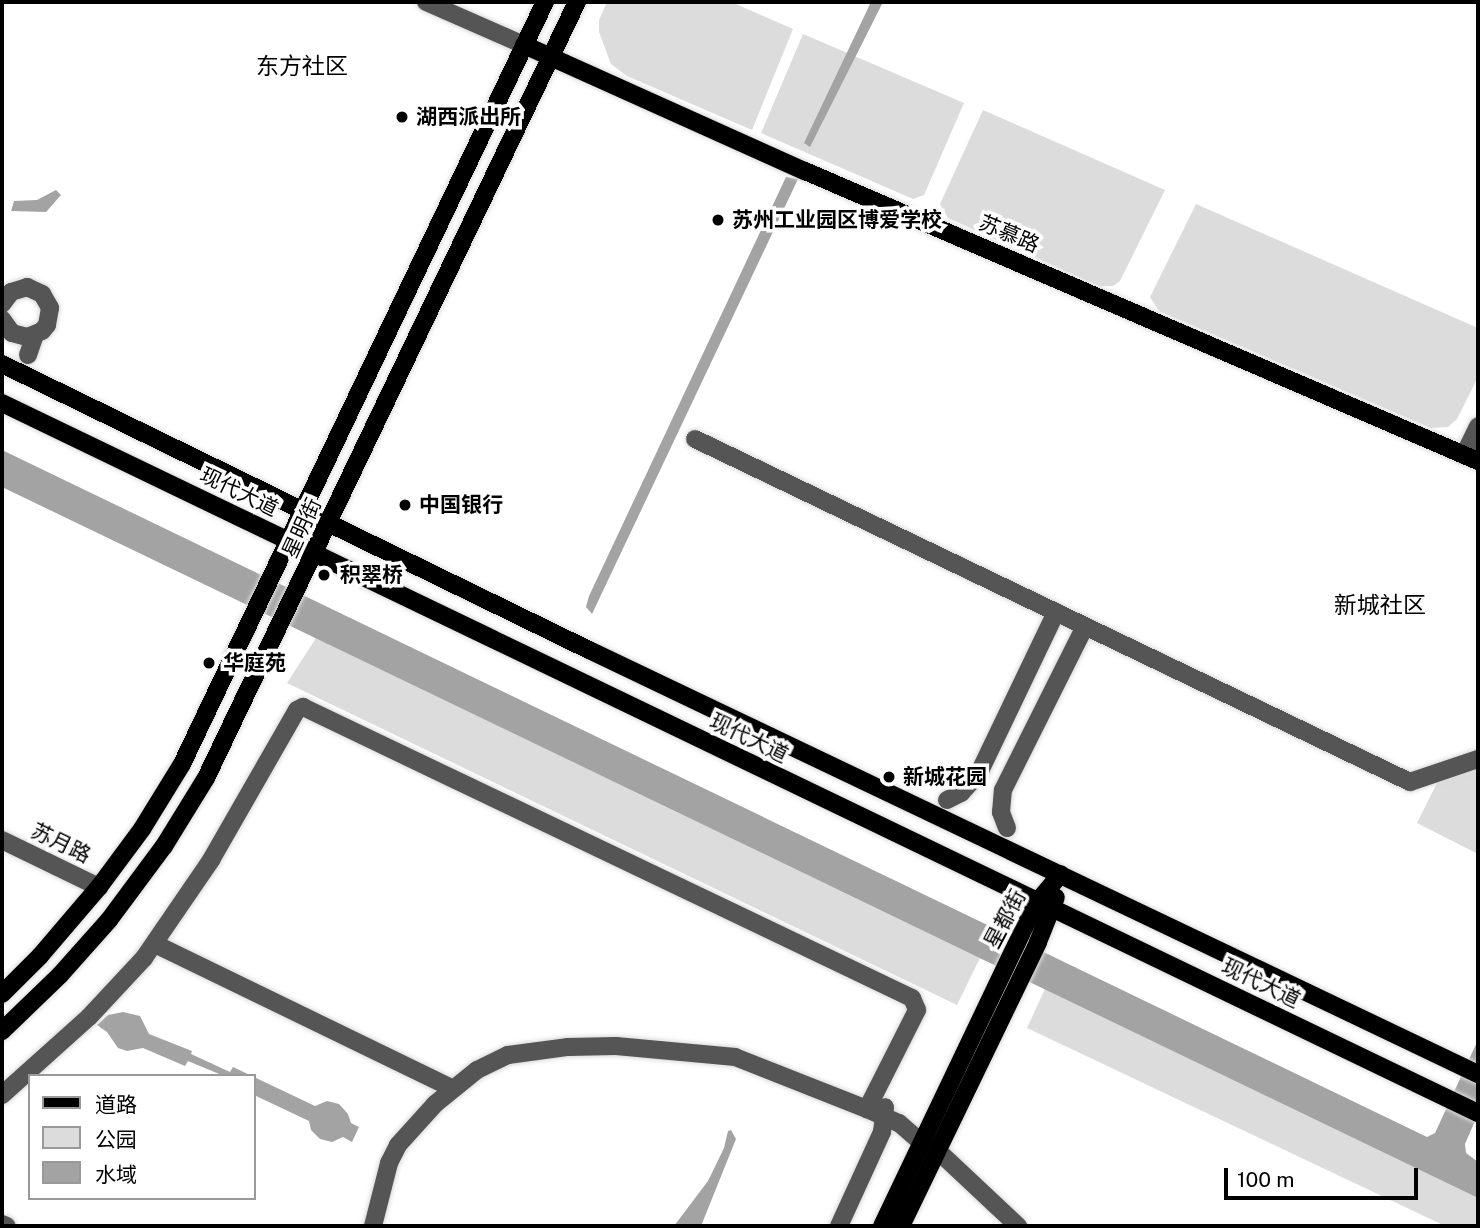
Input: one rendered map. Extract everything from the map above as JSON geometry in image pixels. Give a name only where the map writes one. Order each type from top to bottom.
[{"type":"main road","name":"星明街","points":[[2,994],[40,956],[99,887],[172,783],[225,679],[251,618],[545,2]]},
{"type":"main road","name":"星明街","points":[[2,1031],[45,991],[92,939],[164,846],[211,768],[577,2]]},
{"type":"main road","name":"苏慕路","points":[[524,45],[1471,458]]},
{"type":"main road","name":"现代大道","points":[[2,364],[589,650],[1478,1074]]},
{"type":"main road","name":"现代大道","points":[[2,403],[1478,1113]]},
{"type":"main road","name":"星都街","points":[[882,1226],[930,1147],[1018,982],[1038,942],[1046,905],[1061,874]]},
{"type":"main road","name":"星都街","points":[[901,1226],[930,1147],[1002,974],[1021,934],[1046,905]]},
{"type":"street","points":[[426,2],[524,45]]},
{"type":"street","points":[[2,304],[11,292],[27,287],[42,293],[50,308],[47,325],[35,335],[28,355]]},
{"type":"street","points":[[2,320],[6,327],[19,336],[35,335]]},
{"type":"street","points":[[1471,458],[1478,426]]},
{"type":"street","points":[[695,439],[1410,782],[1478,759]]},
{"type":"street","points":[[947,800],[961,793],[979,774],[1056,612]]},
{"type":"street","points":[[1007,828],[1001,812],[1003,790],[1085,626]]},
{"type":"street","points":[[2,1095],[89,1017],[155,944],[211,860],[297,710],[303,706],[912,998],[917,1010],[867,1109]]},
{"type":"street","name":"苏月路","points":[[2,840],[99,887]]},
{"type":"street","points":[[155,944],[453,1089]]},
{"type":"street","points":[[373,1226],[389,1163],[398,1145],[453,1089],[488,1063],[508,1055],[568,1047],[616,1046],[735,1057],[899,1123],[930,1147],[1018,1226]]},
{"type":"street","points":[[839,1226],[882,1132],[884,1107],[876,1092]]},
{"type":"street","points":[[2,1224],[7,1226]]},
{"type":"green space","points":[[607,2],[731,2],[793,29],[752,130],[627,76],[611,64],[599,32],[599,20]]},
{"type":"green space","points":[[803,34],[964,103],[924,195],[913,199],[761,133]]},
{"type":"green space","points":[[983,110],[1165,190],[1120,281],[1113,286],[1099,286],[948,218],[940,204]]},
{"type":"green space","points":[[1196,204],[1478,328],[1478,377],[1457,419],[1448,427],[1431,428],[1159,311],[1150,297]]},
{"type":"green space","points":[[316,638],[980,958],[957,1005],[287,683]]},
{"type":"green space","points":[[1478,765],[1478,854],[1417,823],[1438,781]]},
{"type":"green space","points":[[1045,989],[1478,1198],[1478,1226],[1445,1226],[1027,1028]]},
{"type":"water","points":[[871,2],[883,2],[810,147],[804,143]]},
{"type":"water","points":[[786,177],[798,179],[592,614],[586,607],[589,596]]},
{"type":"water","points":[[56,190],[61,195],[46,212],[11,211],[14,201],[37,200]]},
{"type":"water","points":[[2,450],[1427,1137],[1435,1133],[1478,1040],[1478,1114],[1465,1144],[1466,1153],[1478,1162],[1478,1198],[2,487]]},
{"type":"water","points":[[123,1012],[140,1016],[149,1034],[192,1051],[191,1054],[230,1072],[233,1067],[248,1074],[219,1074],[188,1061],[185,1066],[143,1048],[127,1051],[118,1048],[107,1032],[97,1025],[108,1015]]},
{"type":"water","points":[[256,1078],[315,1106],[327,1101],[339,1104],[348,1114],[351,1123],[359,1127],[352,1142],[343,1137],[332,1142],[320,1139],[311,1130],[309,1121],[256,1096]]},
{"type":"water","points":[[731,1130],[736,1139],[701,1226],[674,1226],[708,1181],[724,1148],[728,1131]]},
{"type":"place","name":"湖西派出所","points":[[402,117]]},
{"type":"place","name":"苏州工业园区博爱学校","points":[[718,220]]},
{"type":"place","name":"中国银行","points":[[405,505]]},
{"type":"place","name":"积翠桥","points":[[324,575]]},
{"type":"place","name":"华庭苑","points":[[209,663]]},
{"type":"place","name":"新城花园","points":[[889,777]]},
{"type":"district","name":"东方社区","points":[[302,66]]},
{"type":"district","name":"新城社区","points":[[1380,605]]}]
